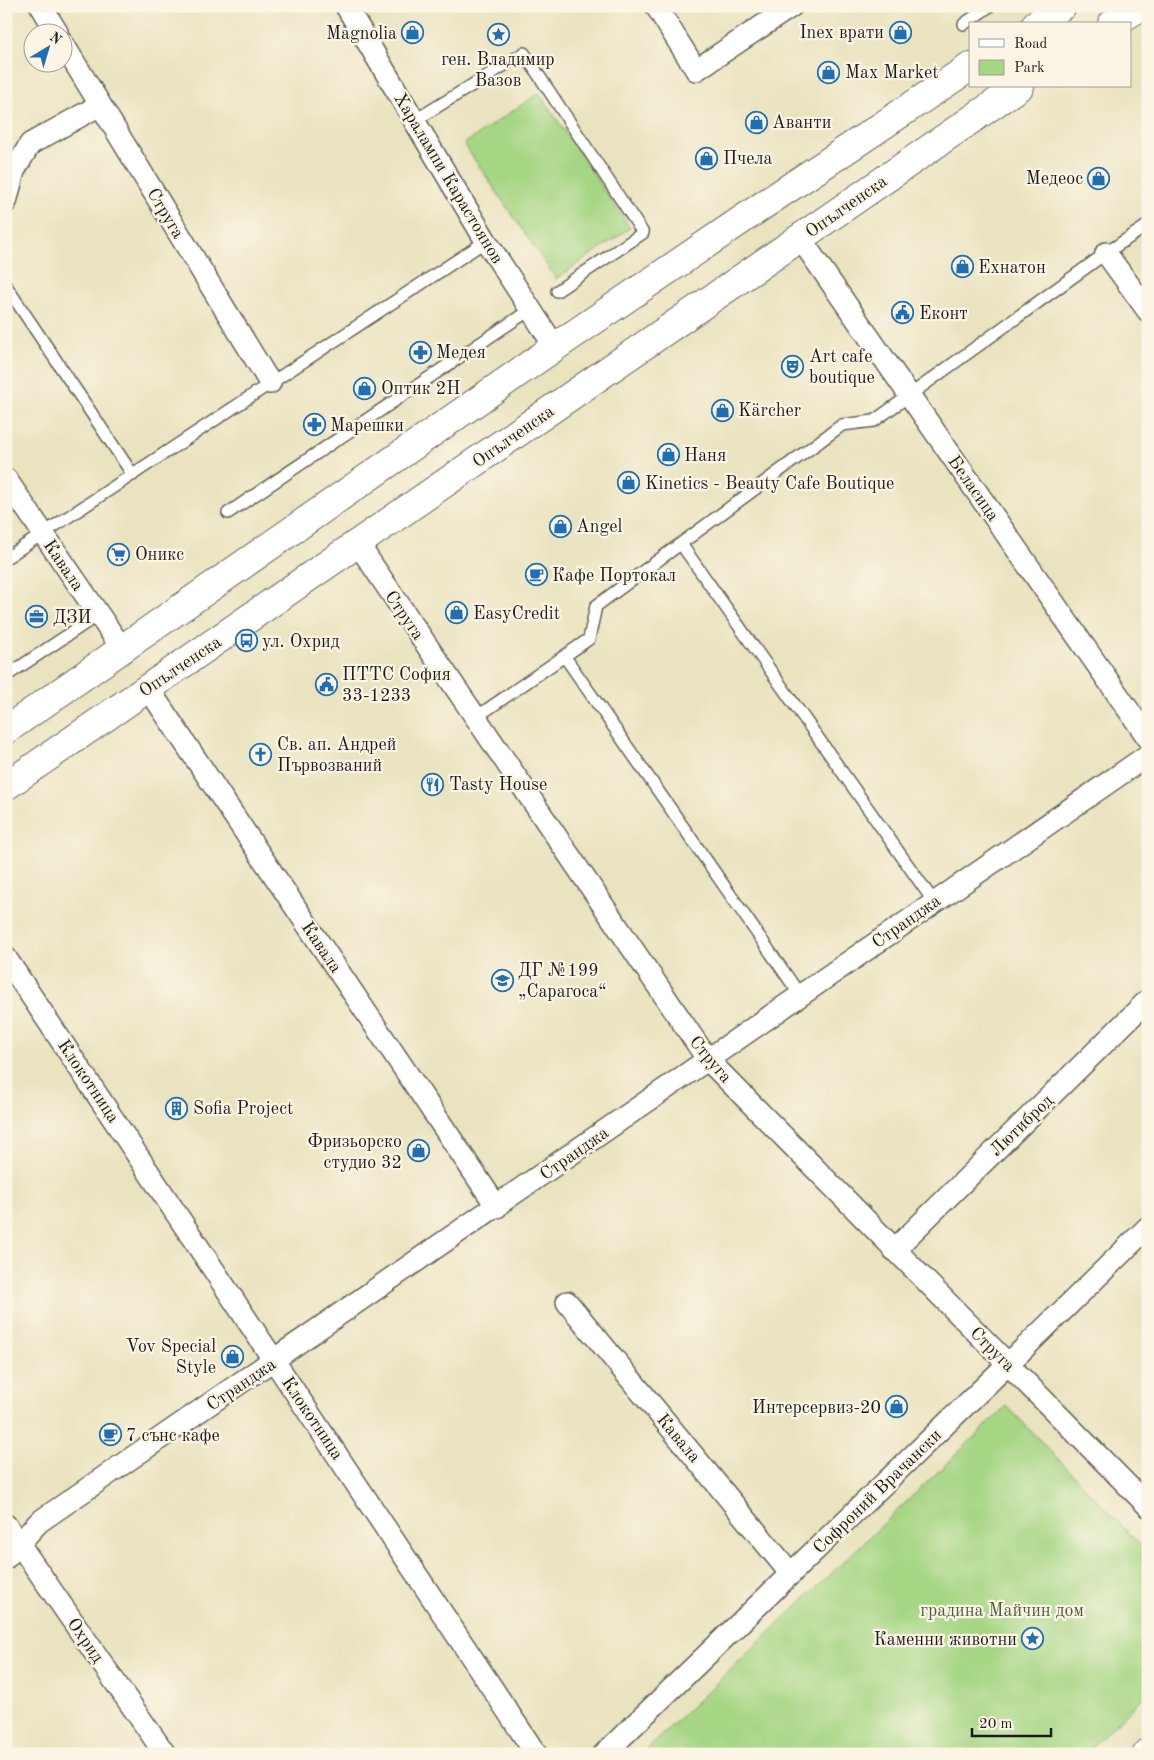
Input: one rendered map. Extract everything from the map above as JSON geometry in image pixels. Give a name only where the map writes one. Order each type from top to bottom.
[{"type":"main road","points":[[1039,22],[1062,6]]},
{"type":"main road","points":[[1115,22],[1142,6]]},
{"type":"main road","points":[[6,730],[556,347],[764,204],[969,68]]},
{"type":"main road","name":"Опълченска","points":[[6,786],[1017,88]]},
{"type":"street","points":[[41,6],[51,22]]},
{"type":"street","name":"Харалампи Карастоянов","points":[[346,6],[486,241],[556,347]]},
{"type":"street","points":[[656,6],[696,70],[792,6]]},
{"type":"street","name":"Струга","points":[[72,59],[270,384]]},
{"type":"street","points":[[6,202],[14,171],[30,144],[100,105]]},
{"type":"street","name":"Беласица","points":[[800,238],[1148,738]]},
{"type":"street","points":[[1106,253],[1148,311]]},
{"type":"street","name":"Кавала","points":[[6,479],[123,650]]},
{"type":"street","name":"Струга","points":[[358,544],[708,1060],[894,1250],[1146,1500]]},
{"type":"street","name":"Кавала","points":[[148,688],[497,1207]]},
{"type":"street","name":"Странджа","points":[[12,1551],[39,1522],[1148,755]]},
{"type":"street","name":"Клокотница","points":[[6,958],[536,1754]]},
{"type":"street","name":"Лютиброд","points":[[894,1250],[1148,1000]]},
{"type":"street","name":"Софроний Врачански","points":[[604,1754],[1148,1227]]},
{"type":"street","name":"Кавала","points":[[567,1302],[791,1574]]},
{"type":"street","name":"Охрид","points":[[6,1525],[12,1551],[165,1754]]},
{"type":"lane","points":[[964,24],[990,6]]},
{"type":"lane","points":[[414,121],[524,53],[643,233],[557,291]]},
{"type":"lane","points":[[475,718],[566,657],[589,639],[596,606],[842,426],[874,421],[1148,224]]},
{"type":"lane","points":[[6,558],[486,241]]},
{"type":"lane","points":[[6,286],[133,474]]},
{"type":"lane","points":[[228,513],[531,309]]},
{"type":"lane","points":[[681,544],[934,902]]},
{"type":"lane","points":[[6,676],[98,615]]},
{"type":"lane","points":[[566,657],[800,995]]},
{"type":"green space","points":[[539,93],[630,228],[556,279],[464,144]]},
{"type":"green space","name":"градина Майчин дом","points":[[1007,1406],[1148,1553],[1148,1693],[1084,1754],[642,1754]]},
{"type":"place","name":"Inex врати","points":[[900,32]]},
{"type":"place","name":"Magnolia","points":[[413,33]]},
{"type":"place","name":"ген. Владимир Вазов","points":[[498,34]]},
{"type":"place","name":"Max Market","points":[[829,72]]},
{"type":"place","name":"Аванти","points":[[756,122]]},
{"type":"place","name":"Пчела","points":[[707,158]]},
{"type":"place","name":"Медеос","points":[[1099,178]]},
{"type":"place","name":"Ехнатон","points":[[962,267]]},
{"type":"place","name":"Еконт","points":[[903,313]]},
{"type":"place","name":"Медея","points":[[420,352]]},
{"type":"place","name":"Art cafe boutique","points":[[793,366]]},
{"type":"place","name":"Оптик 2Н","points":[[365,388]]},
{"type":"place","name":"Kärcher","points":[[722,410]]},
{"type":"place","name":"Марешки","points":[[314,425]]},
{"type":"place","name":"Наня","points":[[668,455]]},
{"type":"place","name":"Kinetics - Beauty Cafe Boutique","points":[[629,483]]},
{"type":"place","name":"Angel","points":[[560,526]]},
{"type":"place","name":"Оникс","points":[[119,554]]},
{"type":"place","name":"Кафе Портокал","points":[[536,575]]},
{"type":"place","name":"EasyCredit","points":[[457,613]]},
{"type":"place","name":"ДЗИ","points":[[37,617]]},
{"type":"place","name":"ул. Охрид","points":[[246,641]]},
{"type":"place","name":"ПТТС София 33-1233","points":[[326,684]]},
{"type":"place","name":"Св. ап. Андрей Първозваний","points":[[261,754]]},
{"type":"place","name":"Tasty House","points":[[433,784]]},
{"type":"place","name":"ДГ №199 „Сарагоса“","points":[[502,980]]},
{"type":"place","name":"Sofia Project","points":[[177,1108]]},
{"type":"place","name":"Фризьорско студио 32","points":[[418,1151]]},
{"type":"place","name":"Vov Special Style","points":[[232,1356]]},
{"type":"place","name":"Интерсервиз-20","points":[[897,1407]]},
{"type":"place","name":"7 сънс кафе","points":[[110,1435]]},
{"type":"place","name":"Каменни животни","points":[[1033,1639]]}]
